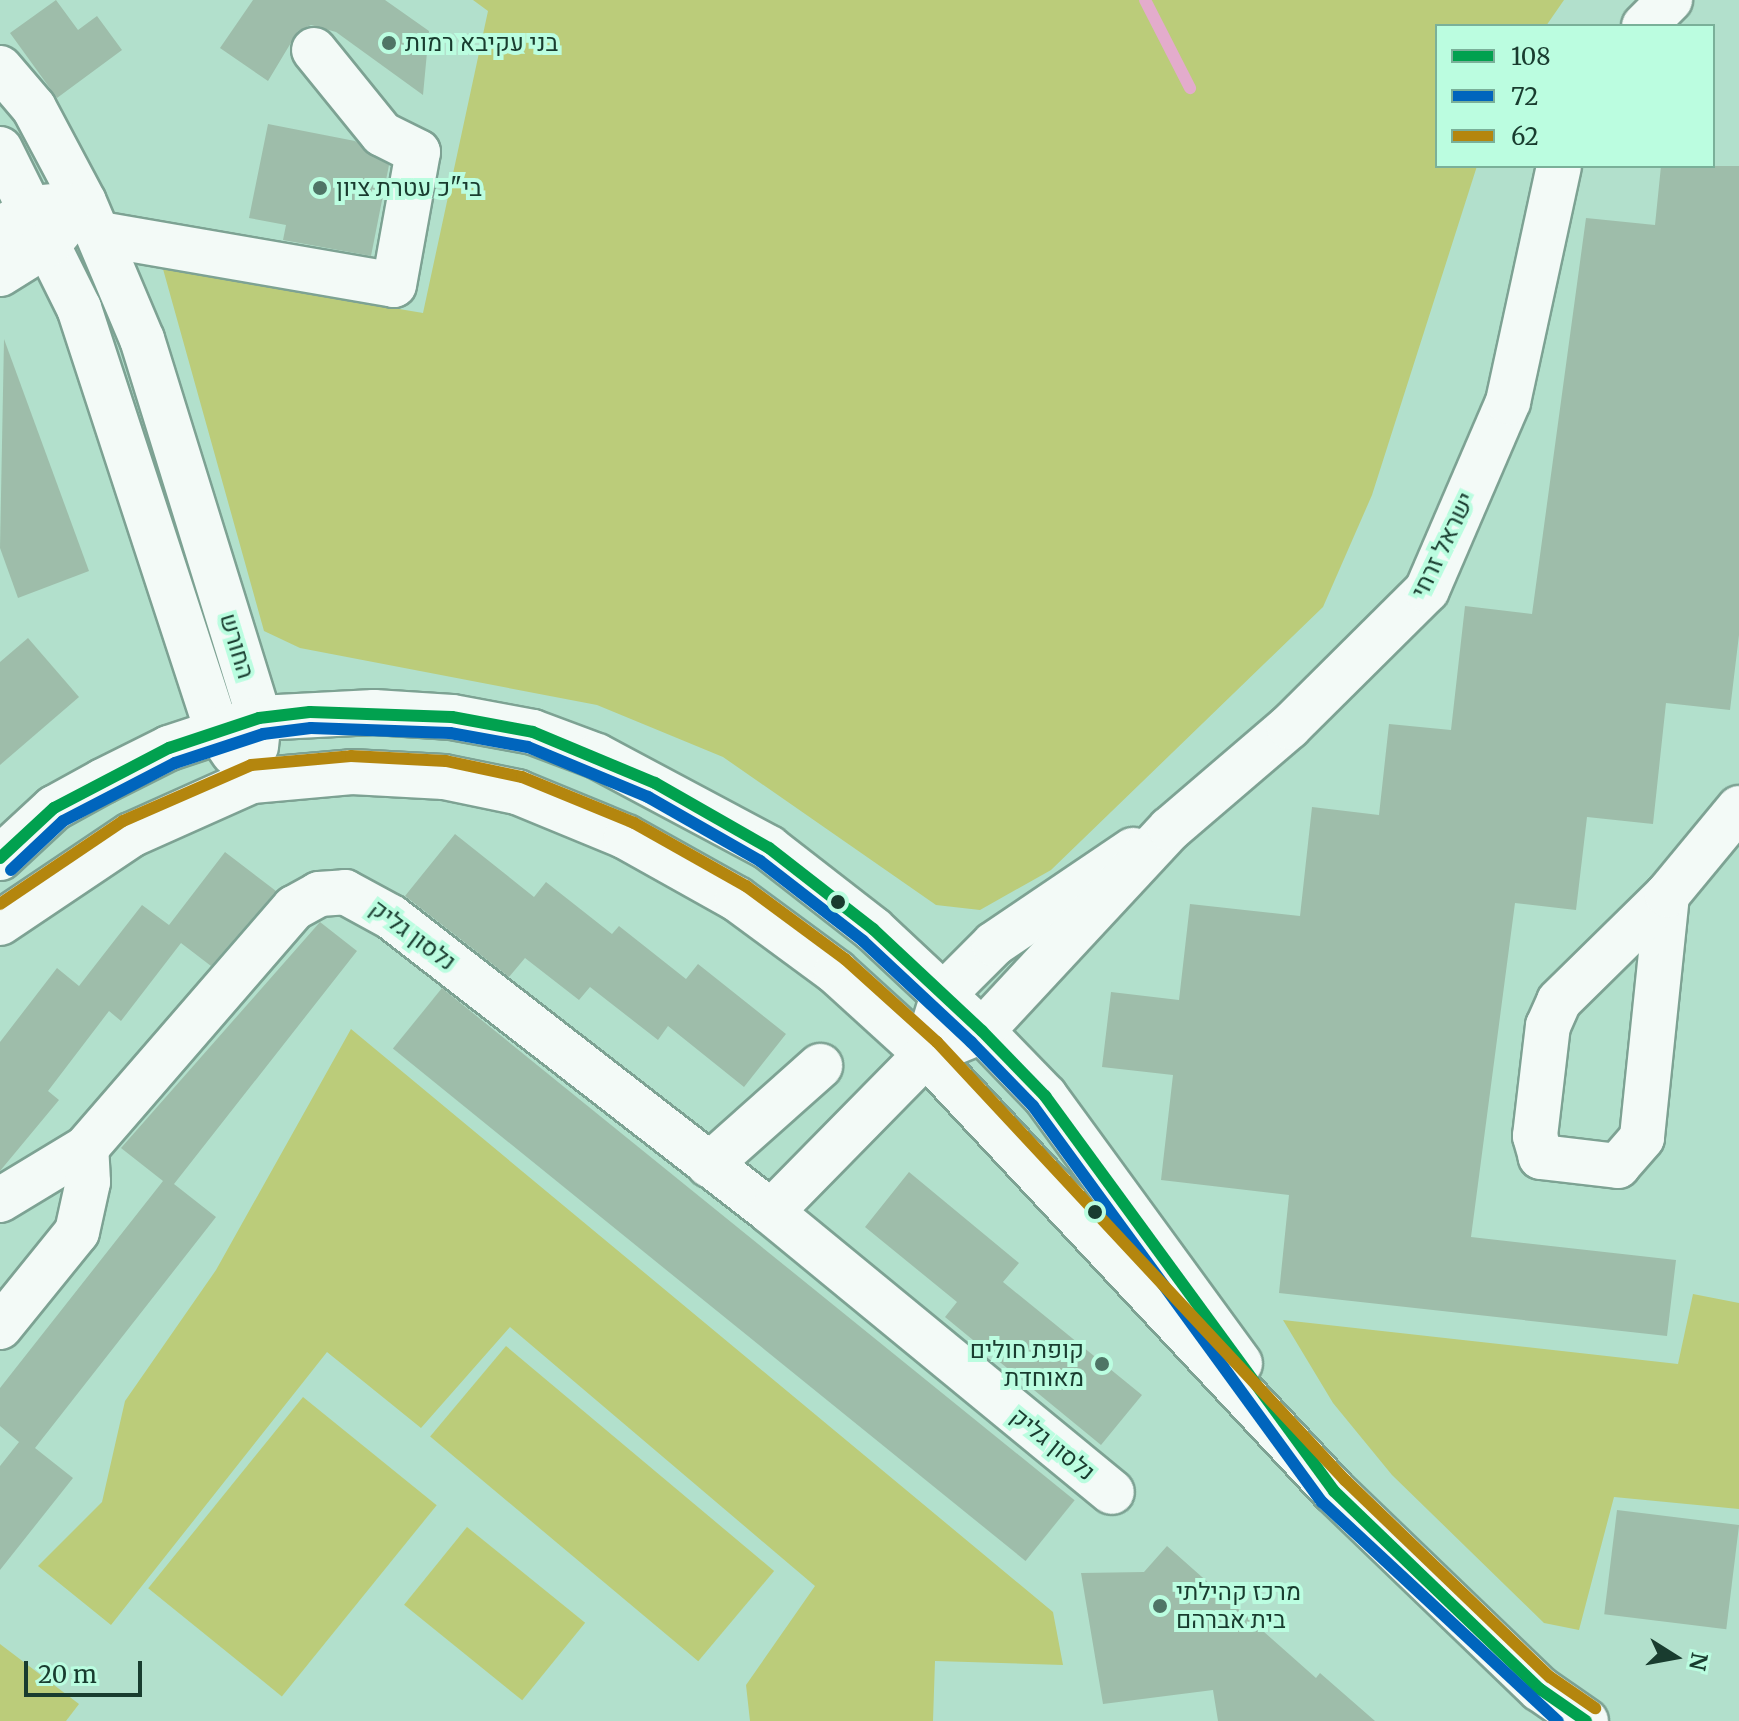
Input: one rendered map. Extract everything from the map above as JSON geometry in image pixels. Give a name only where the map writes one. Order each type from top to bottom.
[{"type":"street","points":[[1646,24],[1670,0]]},
{"type":"street","points":[[0,274],[28,227],[92,218],[394,285],[418,152],[382,134],[314,50]]},
{"type":"street","name":"החורש","points":[[0,68],[34,108],[92,218],[142,339],[259,718],[252,781]]},
{"type":"street","name":"החורש","points":[[0,149],[28,227],[122,428],[217,729],[252,781]]},
{"type":"street","name":"ישראל זרחי","points":[[926,1054],[982,1031],[1170,829],[1289,727],[1427,590],[1508,402],[1559,168]]},
{"type":"street","points":[[0,858],[54,808],[217,729],[259,718],[374,712],[452,717],[533,732],[597,756],[769,848],[982,1031],[1045,1096],[1334,1491]]},
{"type":"street","points":[[0,923],[131,835],[252,781],[352,772],[444,777],[574,812],[737,899],[836,972],[926,1054],[1334,1491],[1480,1635],[1586,1721]]},
{"type":"street","points":[[1667,895],[1642,1138],[1618,1166],[1541,1157],[1536,1120],[1548,1026],[1559,1001],[1667,895],[1739,808]]},
{"type":"street","name":"ישראל זרחי","points":[[943,995],[1044,906],[1170,829]]},
{"type":"street","name":"נלסון גליק","points":[[0,1200],[86,1148],[294,908],[319,894],[345,892],[391,917],[771,1212],[1112,1492]]},
{"type":"street","points":[[771,1212],[926,1054],[943,995]]},
{"type":"street","points":[[709,1165],[820,1066]]},
{"type":"street","points":[[0,1327],[77,1232],[88,1182],[86,1148]]},
{"type":"green space","points":[[473,0],[1564,0],[1547,24],[1435,24],[1435,168],[1476,168],[1372,495],[1323,607],[1051,870],[980,910],[936,905],[723,757],[597,705],[300,648],[264,631],[163,269],[423,313],[488,11]]},
{"type":"green space","points":[[351,1029],[1053,1612],[1063,1665],[935,1661],[933,1721],[750,1721],[746,1685],[815,1586],[510,1327],[421,1428],[327,1352],[111,1625],[38,1566],[102,1502],[125,1401],[216,1270]]},
{"type":"green space","points":[[1693,1294],[1739,1303],[1739,1509],[1614,1497],[1579,1630],[1544,1623],[1392,1475],[1333,1403],[1283,1320],[1678,1364]]},
{"type":"green space","points":[[506,1346],[774,1571],[698,1661],[430,1436]]},
{"type":"green space","points":[[303,1397],[437,1505],[282,1696],[148,1588]]},
{"type":"green space","points":[[467,1527],[585,1623],[522,1700],[404,1605]]},
{"type":"green space","points":[[0,1644],[79,1704],[66,1721],[0,1721]]},
{"type":"building","points":[[56,0],[78,30],[97,16],[122,50],[57,98],[10,33]]},
{"type":"building","name":"בני עקיבא רמות","points":[[253,0],[385,0],[429,31],[423,95],[336,32],[311,25],[298,31],[268,81],[220,48]]},
{"type":"building","name":"בי\"כ עטרת ציון","points":[[268,124],[355,141],[389,165],[371,256],[283,240],[286,225],[249,218]]},
{"type":"building","points":[[1739,166],[1739,635],[1730,710],[1666,703],[1653,824],[1587,817],[1576,910],[1515,903],[1471,1237],[1676,1260],[1667,1336],[1279,1293],[1289,1195],[1161,1180],[1173,1075],[1102,1067],[1111,992],[1179,1000],[1190,904],[1300,916],[1312,807],[1379,815],[1389,724],[1451,730],[1465,606],[1532,614],[1586,218],[1655,225],[1661,168]]},
{"type":"building","points":[[4,339],[89,571],[18,598],[0,548]]},
{"type":"building","points":[[28,638],[79,697],[0,765],[0,662]]},
{"type":"building","points":[[455,834],[534,897],[546,882],[612,934],[619,926],[686,979],[698,964],[786,1034],[744,1087],[668,1026],[658,1040],[590,987],[579,1000],[525,958],[509,977],[405,896]]},
{"type":"building","points":[[225,852],[276,891],[211,966],[181,943],[121,1021],[109,1011],[48,1091],[59,1100],[0,1171],[0,1042],[57,968],[79,986],[142,905],[169,925]]},
{"type":"building","points":[[320,922],[357,951],[174,1184],[216,1217],[35,1448],[73,1478],[0,1570],[0,1466],[19,1442],[0,1426],[0,1388],[163,1181],[121,1148]]},
{"type":"building","points":[[442,988],[1075,1500],[1026,1561],[393,1049]]},
{"type":"building","points":[[909,1172],[1019,1263],[1003,1282],[1142,1395],[1101,1445],[945,1317],[957,1302],[865,1227]]},
{"type":"building","points":[[1617,1510],[1739,1525],[1726,1629],[1604,1614]]},
{"type":"building","name":"מרכז קהילתי בית אברהם","points":[[1167,1546],[1316,1678],[1320,1673],[1375,1721],[1218,1721],[1213,1690],[1103,1704],[1081,1573],[1144,1572]]},
{"type":"waterway","points":[[1145,0],[1190,88]]},
{"type":"transit line","name":"108","points":[[0,858],[54,808],[169,748],[259,718],[310,712],[452,717],[533,732],[655,783],[769,848],[873,929],[982,1031],[1045,1096],[1334,1491],[1540,1689],[1586,1721]]},
{"type":"transit line","name":"72","points":[[11,870],[63,821],[175,763],[263,734],[311,728],[450,733],[528,747],[648,797],[760,861],[863,941],[971,1042],[1033,1106],[1322,1502],[1558,1721]]},
{"type":"transit line","name":"62","points":[[0,904],[123,821],[251,765],[351,756],[446,761],[522,777],[634,823],[746,886],[845,959],[937,1042],[1345,1480],[1550,1677],[1595,1708]]},
{"type":"place","name":"בני עקיבא רמות","points":[[389,43]]},
{"type":"place","name":"בי\"כ עטרת ציון","points":[[320,188]]},
{"type":"place","name":"קופת חולים מאוחדת","points":[[1102,1364]]},
{"type":"place","name":"מרכז קהילתי בית אברהם","points":[[1160,1606]]}]
